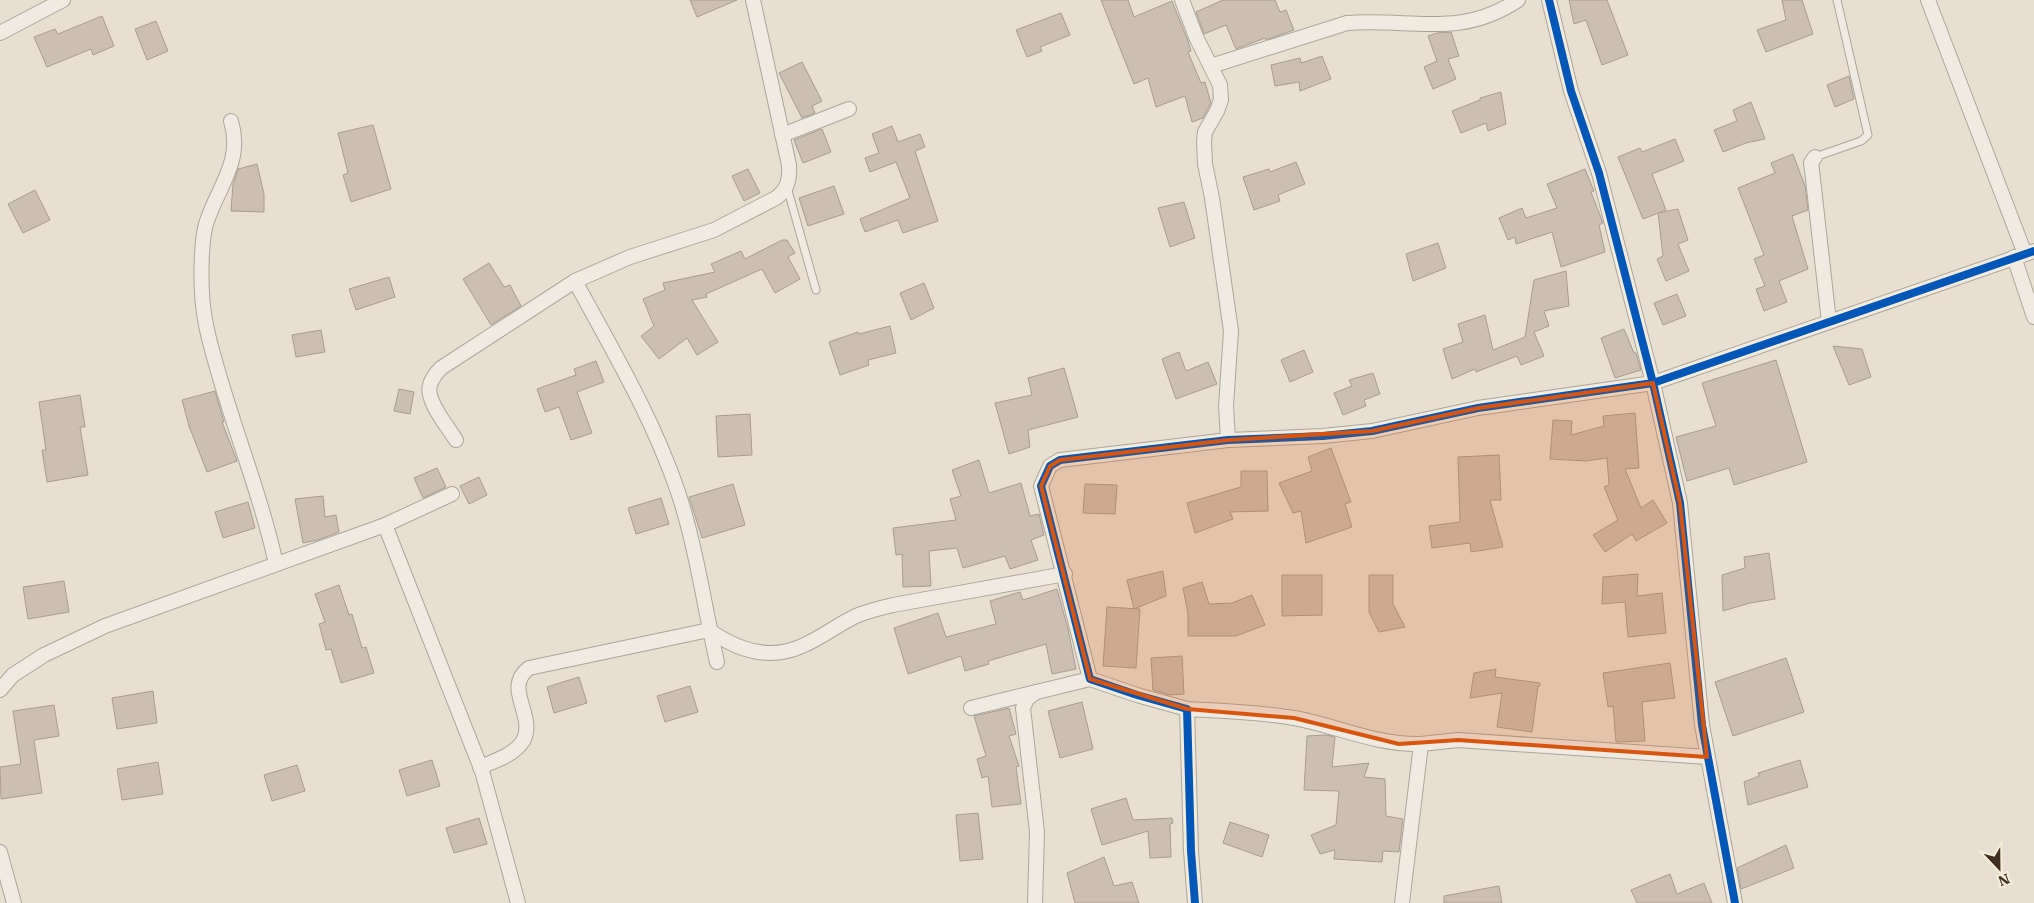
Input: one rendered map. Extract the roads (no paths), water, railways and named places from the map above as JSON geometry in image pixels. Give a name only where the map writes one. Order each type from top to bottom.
[{"type":"street","points":[[0,33],[63,0]]},
{"type":"street","points":[[456,440],[429,394],[429,386],[433,377],[451,360],[575,281],[630,257],[714,230],[776,198],[786,186],[790,178],[789,165],[753,0]]},
{"type":"street","points":[[1182,0],[1196,37],[1220,85],[1221,100],[1205,132],[1204,141],[1205,164],[1212,198],[1231,331],[1226,406],[1228,440]]},
{"type":"street","points":[[1211,66],[1347,23],[1370,21],[1432,25],[1461,24],[1485,18],[1503,10],[1518,0]]},
{"type":"street","points":[[1549,0],[1571,91],[1599,173],[1653,383],[1680,503],[1702,725],[1735,903]]},
{"type":"street","points":[[1928,0],[2024,254],[2034,317]]},
{"type":"street","points":[[782,135],[849,109]]},
{"type":"street","points":[[231,121],[235,134],[235,152],[226,178],[206,222],[202,253],[202,294],[212,349],[227,403],[268,523],[276,564]]},
{"type":"street","points":[[1815,157],[1811,163],[1829,322]]},
{"type":"street","points":[[1090,679],[1041,486],[1050,466],[1060,460],[1228,440],[1322,436],[1372,431],[1478,408],[1653,383],[2024,254]]},
{"type":"street","points":[[575,281],[654,434],[678,491],[686,520],[716,662]]},
{"type":"street","points":[[0,690],[13,675],[44,656],[105,626],[386,524],[452,494]]},
{"type":"street","points":[[386,524],[480,767],[518,903]]},
{"type":"street","points":[[480,767],[507,756],[523,740],[526,730],[518,690],[522,673],[529,668],[709,630],[725,642],[746,650],[763,654],[780,653],[802,646],[855,616],[869,611],[1064,574]]},
{"type":"street","points":[[971,708],[1090,679],[1187,709],[1294,718],[1375,740],[1399,744],[1458,740],[1707,757]]},
{"type":"street","points":[[1035,903],[1037,832],[1023,708],[1027,699],[1036,692]]},
{"type":"street","points":[[1187,709],[1191,851],[1195,903]]},
{"type":"street","points":[[1402,903],[1421,744]]},
{"type":"street","points":[[0,852],[14,903]]},
{"type":"lane","points":[[1815,157],[1861,142],[1868,135],[1836,0]]},
{"type":"lane","points":[[786,186],[816,290]]}]
